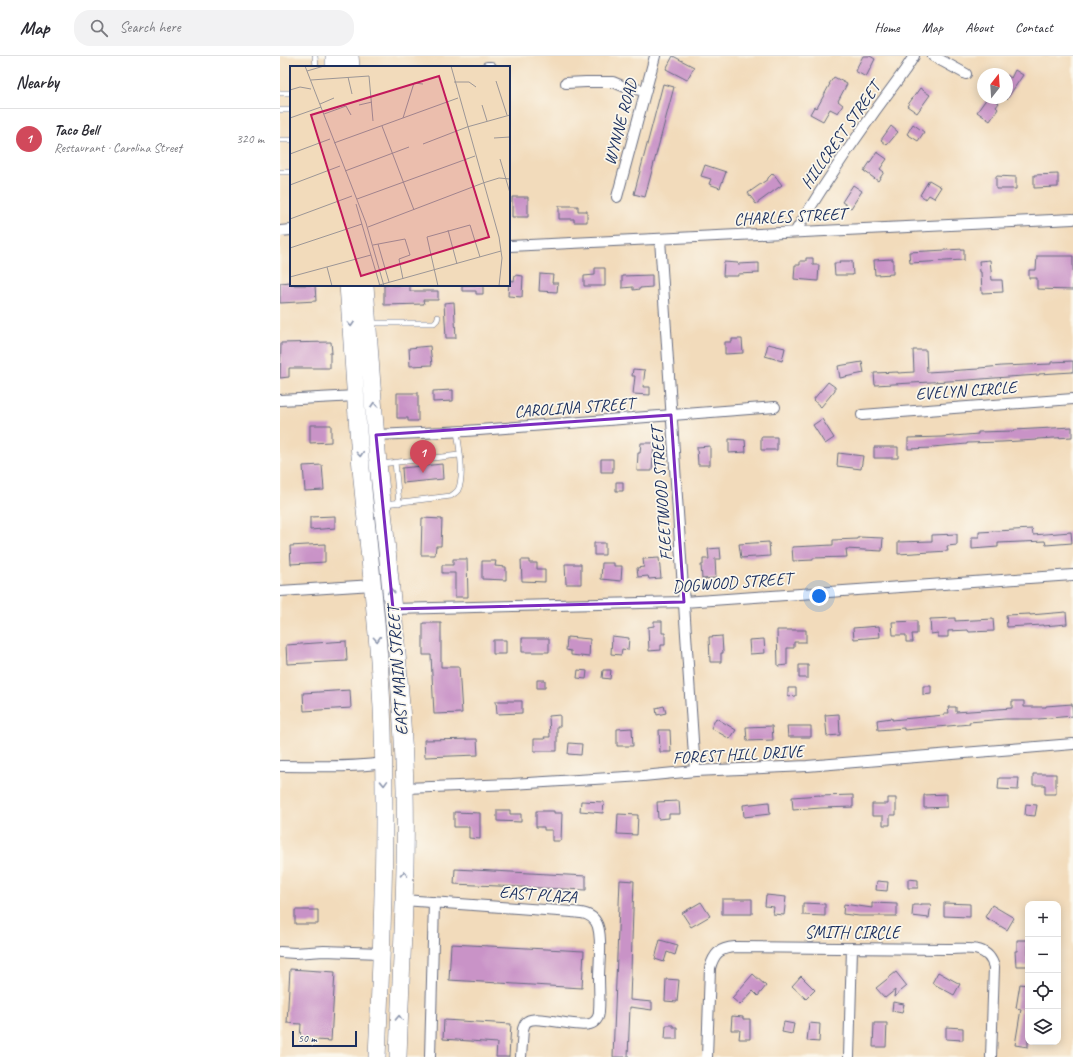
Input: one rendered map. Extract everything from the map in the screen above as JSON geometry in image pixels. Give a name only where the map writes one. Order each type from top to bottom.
[{"type":"main road","points":[[350,56],[351,66]]},
{"type":"main road","name":"EAST MAIN STREET","points":[[348,286],[363,485],[373,585],[381,692],[384,804],[383,900],[377,1057]]},
{"type":"main road","name":"EAST MAIN STREET","points":[[365,286],[376,435],[387,463],[390,504],[393,609],[400,690],[405,788],[405,864],[398,1057]]},
{"type":"street","name":"WYNNE ROAD","points":[[617,197],[654,56]]},
{"type":"street","name":"HILLCREST STREET","points":[[795,232],[840,161],[914,56]]},
{"type":"street","points":[[933,56],[966,74]]},
{"type":"street","points":[[566,83],[613,82],[625,87],[646,91]]},
{"type":"street","name":"CHARLES STREET","points":[[510,246],[1073,219]]},
{"type":"street","points":[[280,231],[290,230]]},
{"type":"street","name":"FLEETWOOD STREET","points":[[660,239],[695,771]]},
{"type":"street","points":[[280,400],[356,396]]},
{"type":"street","name":"EVELYN CIRCLE","points":[[862,415],[1073,399]]},
{"type":"street","name":"CAROLINA STREET","points":[[376,435],[672,416],[775,407]]},
{"type":"street","name":"DOGWOOD STREET","points":[[393,609],[684,602],[1073,575]]},
{"type":"street","points":[[280,591],[373,585]]},
{"type":"street","name":"FOREST HILL DRIVE","points":[[405,788],[512,784],[643,776],[695,771],[807,766],[1073,744]]},
{"type":"street","points":[[280,766],[363,766],[383,764]]},
{"type":"street","name":"EAST PLAZA","points":[[403,900],[572,912],[592,916],[598,924],[600,944],[600,1000],[598,1018],[589,1024],[537,1019],[528,1021],[523,1029],[522,1057]]},
{"type":"street","points":[[430,1057],[434,902]]},
{"type":"street","name":"SMITH CIRCLE","points":[[707,1057],[709,978],[712,960],[717,953],[723,949],[735,947],[981,950],[992,960],[994,967],[991,1057]]},
{"type":"street","points":[[849,1057],[852,948]]},
{"type":"street","points":[[280,952],[296,953],[324,951],[382,953]]},
{"type":"lane","points":[[315,56],[316,66]]},
{"type":"lane","points":[[368,323],[434,323],[438,317]]},
{"type":"lane","points":[[390,504],[451,496],[457,492],[461,474],[457,431]]},
{"type":"lane","points":[[387,463],[459,455]]},
{"type":"highlighted area","points":[[671,415],[684,602],[393,609],[376,435]]},
{"type":"building","points":[[673,56],[694,67],[687,80],[666,69]]},
{"type":"building","points":[[863,56],[870,56],[875,59],[866,77],[855,71]]},
{"type":"building","points":[[1015,70],[1023,75],[1013,90],[1013,74]]},
{"type":"building","points":[[834,77],[847,84],[838,101],[843,105],[838,113],[830,109],[823,121],[810,114],[814,107],[817,108]]},
{"type":"building","points":[[663,84],[674,87],[645,197],[634,194]]},
{"type":"building","points":[[920,88],[930,95],[917,113],[907,106]]},
{"type":"building","points":[[983,104],[998,104],[996,107],[998,109],[990,121],[977,112]]},
{"type":"building","points":[[913,124],[924,132],[918,141],[907,134]]},
{"type":"building","points":[[891,126],[898,132],[887,145],[881,140]]},
{"type":"building","points":[[877,152],[887,159],[880,169],[884,172],[878,181],[864,171]]},
{"type":"building","points":[[705,165],[726,172],[720,188],[709,184],[711,179],[701,176]]},
{"type":"building","points":[[773,173],[782,185],[756,204],[748,193],[768,179]]},
{"type":"building","points":[[1058,174],[1058,187],[1034,188],[1034,175]]},
{"type":"building","points":[[996,176],[1016,177],[1016,189],[996,189]]},
{"type":"building","points":[[929,180],[941,187],[934,198],[929,195],[926,199],[920,195]]},
{"type":"building","points":[[853,185],[862,191],[851,208],[842,202]]},
{"type":"building","points":[[512,197],[528,197],[528,217],[512,217]]},
{"type":"building","points":[[559,206],[578,206],[578,211],[587,211],[587,222],[574,222],[574,219],[559,219]]},
{"type":"building","points":[[964,249],[964,260],[910,263],[909,252]]},
{"type":"building","points":[[1037,256],[1073,256],[1073,290],[1037,289],[1037,278],[1029,278],[1029,270],[1036,270]]},
{"type":"building","points":[[806,258],[813,258],[813,265],[819,265],[818,281],[794,279],[795,265],[800,265],[800,261],[806,261]]},
{"type":"building","points":[[893,259],[893,274],[875,275],[874,260]]},
{"type":"building","points":[[990,260],[992,280],[1002,280],[1003,292],[982,293],[979,261]]},
{"type":"building","points":[[839,261],[852,261],[853,275],[835,275],[834,263],[840,263]]},
{"type":"building","points":[[724,262],[738,264],[759,263],[759,273],[738,274],[738,276],[723,276]]},
{"type":"building","points":[[595,268],[605,268],[605,286],[584,286],[584,276],[595,275]]},
{"type":"building","points":[[540,274],[553,275],[552,283],[558,283],[557,292],[539,291]]},
{"type":"building","points":[[515,275],[523,276],[522,297],[508,296],[510,280],[514,281]]},
{"type":"building","points":[[652,275],[652,287],[633,290],[633,287],[622,288],[622,276]]},
{"type":"building","points":[[290,282],[290,286],[315,286],[316,301],[280,303],[280,283]]},
{"type":"building","points":[[384,286],[410,286],[410,291],[438,291],[438,300],[423,300],[424,304],[384,305]]},
{"type":"building","points":[[462,286],[483,286],[483,294],[476,294],[476,291],[462,291]]},
{"type":"building","points":[[454,302],[456,338],[446,338],[444,303]]},
{"type":"building","points":[[732,339],[742,339],[743,353],[725,354],[725,342],[732,342]]},
{"type":"building","points":[[331,342],[332,353],[330,353],[330,368],[289,368],[289,377],[280,378],[281,343]]},
{"type":"building","points":[[768,344],[785,348],[782,361],[765,356]]},
{"type":"building","points":[[430,346],[432,365],[410,366],[409,348]]},
{"type":"building","points":[[913,350],[926,350],[927,372],[1051,364],[1051,362],[1073,361],[1073,372],[875,385],[874,373],[914,372]]},
{"type":"building","points":[[862,362],[864,373],[840,378],[838,366]]},
{"type":"building","points":[[633,369],[645,370],[643,387],[650,387],[650,395],[633,394],[635,376],[632,376]]},
{"type":"building","points":[[828,382],[835,387],[835,390],[821,407],[813,400]]},
{"type":"building","points":[[453,390],[453,401],[433,402],[433,391]]},
{"type":"building","points":[[397,393],[418,393],[418,421],[408,421],[408,418],[397,418]]},
{"type":"building","points":[[822,419],[834,438],[825,444],[813,425]]},
{"type":"building","points":[[310,425],[331,425],[331,442],[310,443]]},
{"type":"building","points":[[1072,427],[1072,437],[967,443],[932,448],[908,449],[908,438],[978,434],[978,432]]},
{"type":"building","points":[[761,437],[777,437],[777,450],[761,450]]},
{"type":"building","points":[[729,439],[745,440],[746,452],[729,453]]},
{"type":"building","points":[[641,443],[654,443],[652,471],[637,471],[638,453],[640,453]]},
{"type":"building","points":[[710,446],[710,465],[698,465],[697,447]]},
{"type":"building","points":[[874,447],[898,447],[898,458],[874,458]]},
{"type":"building","points":[[838,453],[863,456],[861,469],[837,466]]},
{"type":"building","points":[[601,459],[613,459],[613,472],[601,472]]},
{"type":"building","points":[[442,464],[443,479],[403,483],[402,468]]},
{"type":"building","points":[[322,465],[324,490],[305,491],[303,466]]},
{"type":"building","points":[[616,482],[623,482],[623,491],[616,491]]},
{"type":"building","points":[[335,516],[335,528],[310,530],[310,517]]},
{"type":"building","points":[[422,518],[442,519],[441,546],[436,546],[435,555],[421,555]]},
{"type":"building","points":[[1032,529],[1033,535],[1071,532],[1072,543],[1046,545],[1045,541],[998,543],[998,547],[972,549],[972,537],[979,537],[979,532]]},
{"type":"building","points":[[957,534],[957,545],[947,546],[948,551],[898,554],[898,542],[932,541],[932,535]]},
{"type":"building","points":[[858,537],[883,538],[882,551],[846,549],[847,557],[813,558],[813,560],[793,561],[792,547],[833,545],[833,540],[858,539]]},
{"type":"building","points":[[769,542],[770,556],[741,558],[739,544]]},
{"type":"building","points":[[594,543],[605,543],[605,555],[594,555]]},
{"type":"building","points":[[325,544],[325,562],[291,564],[290,546]]},
{"type":"building","points":[[720,548],[721,559],[715,559],[716,578],[702,579],[701,565],[703,565],[703,559],[709,559],[708,549]]},
{"type":"building","points":[[659,558],[661,578],[649,579],[648,576],[638,577],[637,568],[644,567],[643,559]]},
{"type":"building","points":[[453,559],[467,559],[468,597],[455,597],[455,573],[442,573],[442,565],[453,565]]},
{"type":"building","points":[[521,560],[529,560],[529,563],[537,563],[537,569],[545,569],[545,582],[522,581]]},
{"type":"building","points":[[482,561],[496,561],[495,566],[506,567],[506,580],[482,579]]},
{"type":"building","points":[[602,563],[614,563],[614,566],[622,566],[621,581],[601,579]]},
{"type":"building","points":[[565,564],[581,564],[581,584],[566,584]]},
{"type":"building","points":[[1066,612],[1067,624],[1007,627],[1006,615]]},
{"type":"building","points":[[955,618],[955,621],[993,619],[994,631],[948,631],[948,637],[938,637],[938,633],[931,634],[930,619]]},
{"type":"building","points":[[654,621],[662,621],[662,633],[665,633],[665,645],[661,645],[661,650],[649,651],[648,627],[654,626]]},
{"type":"building","points":[[917,621],[917,634],[912,634],[913,642],[906,642],[906,635],[893,635],[892,622]]},
{"type":"building","points":[[423,623],[441,623],[441,667],[459,667],[462,713],[434,714],[431,655],[423,655]]},
{"type":"building","points":[[879,626],[880,637],[854,639],[853,628]]},
{"type":"building","points":[[777,630],[806,630],[806,642],[794,642],[794,648],[787,648],[787,665],[778,666]]},
{"type":"building","points":[[612,636],[629,638],[628,650],[622,649],[621,655],[611,654]]},
{"type":"building","points":[[722,636],[723,653],[721,653],[721,662],[710,662],[709,637]]},
{"type":"building","points":[[567,637],[590,639],[589,657],[571,655],[571,651],[566,650]]},
{"type":"building","points":[[522,638],[549,638],[549,652],[522,652]]},
{"type":"building","points":[[764,639],[765,653],[750,654],[749,640]]},
{"type":"building","points":[[493,640],[506,640],[506,654],[493,654]]},
{"type":"building","points":[[346,641],[347,661],[287,664],[286,645]]},
{"type":"building","points":[[799,665],[808,665],[808,678],[799,678]]},
{"type":"building","points":[[578,670],[587,671],[586,679],[577,678]]},
{"type":"building","points":[[603,670],[611,670],[610,679],[602,678]]},
{"type":"building","points":[[537,680],[545,680],[545,688],[537,688]]},
{"type":"building","points":[[923,686],[931,686],[931,694],[923,695]]},
{"type":"building","points":[[788,688],[796,688],[796,696],[788,697]]},
{"type":"building","points":[[350,690],[351,708],[304,711],[303,693]]},
{"type":"building","points":[[496,701],[522,701],[522,713],[497,714]]},
{"type":"building","points":[[1012,701],[1024,701],[1024,707],[1046,707],[1072,704],[1073,716],[1038,719],[1005,719],[904,730],[904,728],[878,730],[877,720],[944,715],[944,713],[949,713],[948,707],[956,707],[956,712],[1012,708]]},
{"type":"building","points":[[664,706],[666,713],[657,715],[656,708]]},
{"type":"building","points":[[839,714],[840,735],[827,736],[825,715]]},
{"type":"building","points":[[560,715],[560,726],[557,726],[557,751],[534,751],[534,739],[545,739],[544,737],[550,737],[549,716]]},
{"type":"building","points":[[716,718],[736,730],[730,739],[711,728]]},
{"type":"building","points":[[772,726],[773,740],[747,741],[746,727]]},
{"type":"building","points":[[787,726],[811,726],[811,737],[788,737]]},
{"type":"building","points":[[632,728],[633,746],[617,746],[617,729]]},
{"type":"building","points":[[659,730],[670,730],[671,752],[660,752]]},
{"type":"building","points":[[477,739],[478,755],[425,757],[424,740]]},
{"type":"building","points":[[569,743],[582,744],[581,755],[568,754]]},
{"type":"building","points":[[1033,774],[1056,774],[1056,794],[1045,794],[1045,785],[1033,785]]},
{"type":"building","points":[[999,778],[1019,778],[1018,790],[998,789]]},
{"type":"building","points":[[947,794],[947,807],[924,808],[924,795]]},
{"type":"building","points":[[853,795],[853,807],[793,810],[792,797]]},
{"type":"building","points":[[888,798],[896,798],[896,815],[890,815],[890,825],[883,825],[883,816],[872,816],[872,804],[888,804]]},
{"type":"building","points":[[581,801],[604,802],[603,813],[580,811]]},
{"type":"building","points":[[679,801],[680,814],[669,814],[669,818],[658,819],[657,802]]},
{"type":"building","points":[[769,802],[770,814],[744,817],[743,805]]},
{"type":"building","points":[[1026,804],[1037,805],[1035,816],[1025,815]]},
{"type":"building","points":[[497,810],[510,810],[510,814],[521,814],[521,822],[497,821]]},
{"type":"building","points":[[536,811],[554,811],[554,813],[562,813],[561,841],[552,841],[552,830],[544,830],[544,827],[536,827]]},
{"type":"building","points":[[454,812],[480,813],[480,839],[469,838],[469,827],[454,827]]},
{"type":"building","points":[[618,814],[638,815],[637,835],[617,834]]},
{"type":"building","points":[[455,869],[586,876],[586,890],[454,884]]},
{"type":"building","points":[[908,879],[918,880],[918,888],[908,888]]},
{"type":"building","points":[[620,880],[634,881],[630,1000],[652,1002],[652,1010],[630,1007],[628,1057],[613,1057]]},
{"type":"building","points":[[877,881],[888,882],[887,891],[876,890]]},
{"type":"building","points":[[766,895],[786,897],[784,915],[773,914],[774,907],[765,906]]},
{"type":"building","points":[[722,899],[752,899],[752,914],[722,914]]},
{"type":"building","points":[[701,902],[710,916],[691,927],[682,913]]},
{"type":"building","points":[[803,903],[825,904],[825,916],[803,915]]},
{"type":"building","points":[[872,903],[897,904],[897,916],[859,916],[843,914],[844,904],[872,908]]},
{"type":"building","points":[[944,903],[970,904],[970,917],[944,916]]},
{"type":"building","points":[[931,904],[929,918],[912,916],[913,905]]},
{"type":"building","points":[[992,905],[1014,918],[1007,930],[985,917]]},
{"type":"building","points":[[295,910],[318,910],[318,924],[295,924]]},
{"type":"building","points":[[660,940],[678,945],[675,955],[667,952],[664,962],[655,959]]},
{"type":"building","points":[[1017,940],[1025,940],[1025,966],[1016,966],[1015,951],[1017,951]]},
{"type":"building","points":[[451,944],[584,951],[582,988],[449,980]]},
{"type":"building","points":[[290,969],[335,972],[331,1041],[300,1039],[301,1024],[287,1023]]},
{"type":"building","points":[[896,972],[907,986],[894,997],[895,990],[885,998],[876,988]]},
{"type":"building","points":[[938,972],[960,984],[954,995],[932,983]]},
{"type":"building","points":[[753,974],[766,986],[758,996],[753,991],[740,1005],[732,998]]},
{"type":"building","points":[[801,976],[815,990],[806,999],[792,986]]},
{"type":"building","points":[[666,979],[679,980],[677,1002],[665,1001]]},
{"type":"building","points":[[1020,984],[1025,985],[1025,1045],[1028,1045],[1028,1047],[1015,1045],[1021,1009],[1016,1008]]},
{"type":"building","points":[[893,1002],[904,1004],[902,1013],[892,1011]]},
{"type":"building","points":[[732,1016],[750,1019],[750,1039],[739,1039],[740,1030],[731,1030]]},
{"type":"building","points":[[444,1020],[511,1024],[509,1057],[496,1057],[497,1043],[443,1039]]},
{"type":"building","points":[[784,1022],[794,1024],[792,1034],[782,1032]]},
{"type":"building","points":[[809,1023],[820,1024],[819,1042],[807,1041]]},
{"type":"building","points":[[874,1023],[887,1023],[886,1047],[873,1047]]},
{"type":"building","points":[[666,1025],[673,1025],[673,1027],[677,1027],[677,1039],[665,1039]]},
{"type":"building","points":[[946,1027],[963,1028],[963,1040],[946,1039]]},
{"type":"place","name":"Taco Bell","points":[[423,473]]}]
